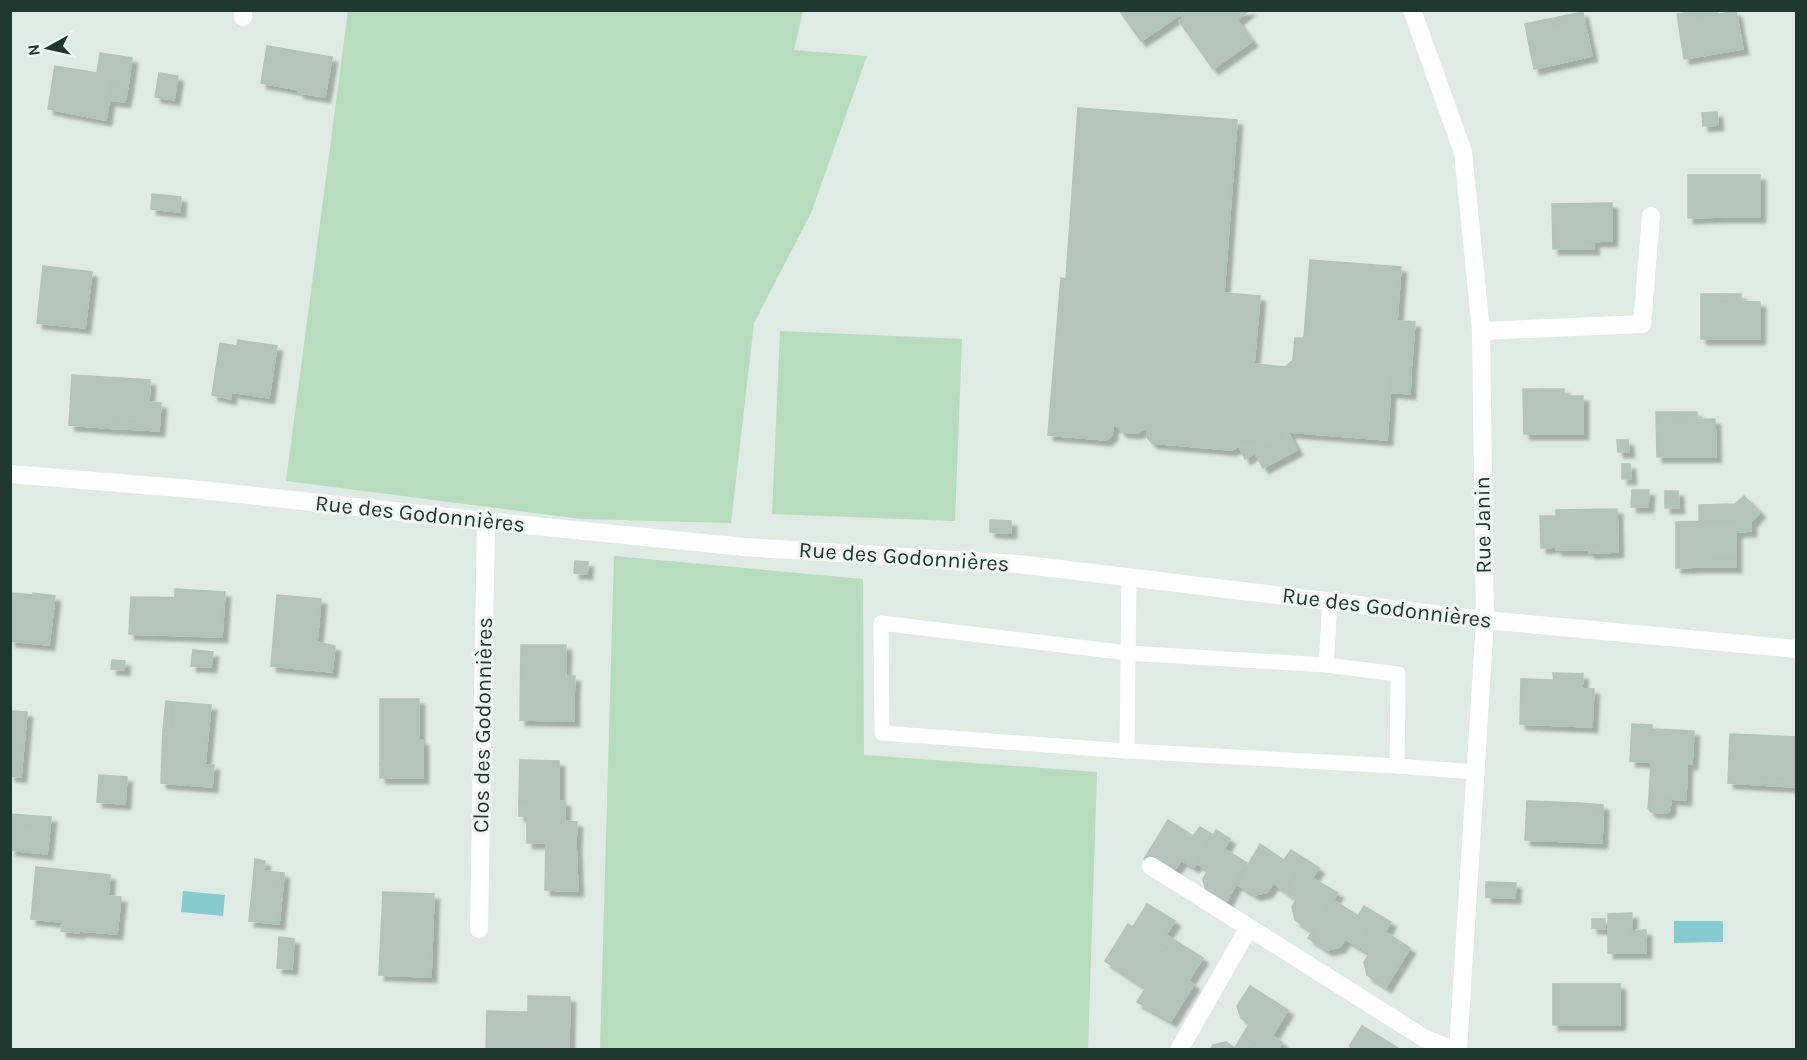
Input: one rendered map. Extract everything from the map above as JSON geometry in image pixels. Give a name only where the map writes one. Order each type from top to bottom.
[{"type":"street","name":"Rue Janin","points":[[1412,10],[1463,152],[1481,331],[1485,620],[1458,1050]]},
{"type":"street","points":[[1481,331],[1642,324],[1651,216]]},
{"type":"street","name":"Rue des Godonnières","points":[[10,474],[192,489],[744,547],[1018,564],[1485,620],[1797,649]]},
{"type":"street","name":"Clos des Godonnières","points":[[479,929],[486,521]]},
{"type":"street","points":[[1151,866],[1424,1038],[1453,1050]]},
{"type":"street","points":[[1179,1050],[1248,929]]},
{"type":"lane","points":[[1127,751],[1129,577]]},
{"type":"lane","points":[[1326,665],[1330,601]]},
{"type":"lane","points":[[1397,766],[1398,674],[1326,665],[1128,653],[880,623],[882,733],[1127,751],[1475,772]]},
{"type":"green space","points":[[348,11],[803,11],[794,50],[867,56],[811,213],[754,323],[731,523],[581,519],[286,481]]},
{"type":"green space","points":[[780,331],[962,339],[955,521],[772,514]]},
{"type":"green space","points":[[614,556],[863,579],[864,755],[1097,772],[1088,1049],[600,1049]]},
{"type":"water","points":[[183,891],[225,895],[223,916],[181,912]]},
{"type":"water","points":[[1674,921],[1723,921],[1723,942],[1674,943]]},
{"type":"building","points":[[1119,10],[1250,10],[1237,20],[1252,41],[1213,69],[1179,21],[1184,18],[1181,14],[1141,41]]},
{"type":"building","points":[[1718,10],[1718,14],[1697,18],[1696,11]]},
{"type":"building","points":[[1696,11],[1697,18],[1736,11],[1743,49],[1684,59],[1677,14]]},
{"type":"building","points":[[1583,12],[1584,19],[1545,28],[1544,20]]},
{"type":"building","points":[[1584,19],[1592,56],[1534,69],[1525,24],[1544,20],[1545,28]]},
{"type":"building","points":[[267,46],[332,57],[325,97],[298,93],[299,90],[261,83]]},
{"type":"building","points":[[100,53],[132,58],[128,86],[112,83],[106,120],[48,109],[55,66],[97,73]]},
{"type":"building","points":[[159,73],[178,76],[174,100],[155,97]]},
{"type":"building","points":[[112,83],[128,86],[125,102],[109,100]]},
{"type":"building","points":[[1078,108],[1237,120],[1224,293],[1260,296],[1254,364],[1285,367],[1293,360],[1295,338],[1304,338],[1310,260],[1401,267],[1397,321],[1415,322],[1411,371],[1392,370],[1387,440],[1288,432],[1279,434],[1282,440],[1262,450],[1256,439],[1251,442],[1242,441],[1238,447],[1231,450],[1152,443],[1147,437],[1148,428],[1137,433],[1122,432],[1113,425],[1112,435],[1106,440],[1048,435],[1061,278],[1066,279]]},
{"type":"building","points":[[1717,112],[1718,125],[1703,126],[1702,113]]},
{"type":"building","points":[[1688,175],[1760,175],[1760,210],[1722,210],[1722,217],[1688,218]]},
{"type":"building","points":[[152,194],[181,197],[180,212],[151,209]]},
{"type":"building","points":[[1612,203],[1612,241],[1572,242],[1572,249],[1553,249],[1552,204]]},
{"type":"building","points":[[1722,210],[1760,210],[1760,217],[1722,217]]},
{"type":"building","points":[[1593,241],[1594,249],[1572,249],[1572,242]]},
{"type":"building","points":[[43,266],[92,272],[85,328],[37,323]]},
{"type":"building","points":[[1701,294],[1720,294],[1720,301],[1760,302],[1760,339],[1701,339]]},
{"type":"building","points":[[1720,294],[1741,294],[1741,301],[1720,301]]},
{"type":"building","points":[[238,340],[277,346],[269,398],[231,392],[231,399],[212,395],[220,343],[237,346]]},
{"type":"building","points":[[1392,370],[1411,371],[1410,394],[1390,392]]},
{"type":"building","points":[[72,375],[150,380],[149,402],[161,403],[159,431],[146,430],[146,422],[107,420],[106,428],[69,425]]},
{"type":"building","points":[[1523,389],[1542,389],[1543,396],[1583,396],[1583,434],[1524,434]]},
{"type":"building","points":[[1542,389],[1564,389],[1564,396],[1543,396]]},
{"type":"building","points":[[1656,412],[1675,412],[1675,420],[1715,419],[1716,457],[1657,457]]},
{"type":"building","points":[[1675,412],[1697,412],[1697,419],[1675,420]]},
{"type":"building","points":[[107,420],[146,422],[146,430],[106,428]]},
{"type":"building","points":[[1288,432],[1297,450],[1263,468],[1255,453],[1245,459],[1239,446],[1242,441],[1251,442],[1256,439],[1262,450],[1282,440],[1279,434]]},
{"type":"building","points":[[1617,440],[1628,440],[1629,452],[1618,452]]},
{"type":"building","points":[[1622,464],[1630,464],[1631,479],[1622,479]]},
{"type":"building","points":[[1632,490],[1649,490],[1648,507],[1631,507]]},
{"type":"building","points":[[1665,491],[1678,491],[1679,508],[1665,508]]},
{"type":"building","points":[[1744,496],[1760,512],[1751,522],[1751,531],[1736,532],[1736,521],[1699,522],[1699,505],[1735,504]]},
{"type":"building","points":[[1617,509],[1618,544],[1590,545],[1590,550],[1541,548],[1540,516],[1556,516],[1556,510]]},
{"type":"building","points":[[990,520],[1011,521],[1011,533],[990,532]]},
{"type":"building","points":[[1736,521],[1736,559],[1697,560],[1697,567],[1676,568],[1676,522]]},
{"type":"building","points":[[1618,544],[1618,552],[1589,553],[1590,545]]},
{"type":"building","points":[[1736,559],[1736,567],[1697,567],[1697,560]]},
{"type":"building","points":[[575,561],[588,562],[587,574],[574,573]]},
{"type":"building","points":[[175,589],[207,591],[207,598],[175,597]]},
{"type":"building","points":[[207,591],[225,592],[222,637],[129,634],[131,597],[207,598]]},
{"type":"building","points":[[10,593],[55,596],[49,645],[10,641]]},
{"type":"building","points":[[277,595],[321,599],[317,642],[335,646],[332,672],[271,666]]},
{"type":"building","points":[[521,645],[566,645],[565,698],[574,698],[574,721],[520,720]]},
{"type":"building","points":[[193,650],[213,652],[211,667],[191,666]]},
{"type":"building","points":[[112,660],[125,661],[124,670],[111,669]]},
{"type":"building","points":[[1553,673],[1583,674],[1582,689],[1555,688]]},
{"type":"building","points":[[565,676],[575,676],[574,698],[565,698]]},
{"type":"building","points":[[1521,679],[1555,680],[1555,688],[1594,689],[1592,727],[1520,724]]},
{"type":"building","points":[[380,699],[419,699],[419,740],[423,740],[423,764],[380,764]]},
{"type":"building","points":[[166,701],[173,702],[171,731],[163,730]]},
{"type":"building","points":[[173,702],[211,705],[205,765],[214,765],[212,787],[161,783],[163,730],[171,731]]},
{"type":"building","points":[[10,711],[27,712],[21,777],[10,776]]},
{"type":"building","points":[[1632,724],[1652,725],[1652,729],[1694,731],[1692,764],[1687,764],[1686,800],[1649,798],[1651,762],[1630,761]]},
{"type":"building","points":[[1730,734],[1796,737],[1796,780],[1747,777],[1746,784],[1728,783]]},
{"type":"building","points":[[520,760],[559,761],[559,801],[565,801],[564,842],[576,843],[578,891],[545,890],[546,843],[527,843],[527,802],[519,801]]},
{"type":"building","points":[[380,764],[423,764],[423,778],[380,778]]},
{"type":"building","points":[[99,775],[127,777],[125,804],[97,802]]},
{"type":"building","points":[[1747,777],[1796,780],[1795,787],[1746,784]]},
{"type":"building","points":[[1649,798],[1671,799],[1670,810],[1666,813],[1651,812],[1648,808]]},
{"type":"building","points":[[519,801],[527,802],[527,816],[519,816]]},
{"type":"building","points":[[1527,801],[1578,803],[1577,811],[1603,812],[1602,843],[1525,840]]},
{"type":"building","points":[[1578,803],[1603,805],[1603,812],[1577,811]]},
{"type":"building","points":[[10,814],[21,815],[21,824],[50,827],[47,854],[10,850]]},
{"type":"building","points":[[21,815],[51,817],[50,827],[21,824]]},
{"type":"building","points":[[1168,820],[1193,836],[1200,827],[1213,835],[1194,867],[1181,860],[1176,868],[1163,872],[1144,859]]},
{"type":"building","points":[[564,821],[577,822],[576,843],[564,842]]},
{"type":"building","points":[[1216,830],[1230,839],[1224,849],[1247,863],[1226,903],[1206,891],[1203,879],[1208,870],[1197,863]]},
{"type":"building","points":[[1260,844],[1284,860],[1291,850],[1305,859],[1285,891],[1273,883],[1267,892],[1255,895],[1237,884]]},
{"type":"building","points":[[255,859],[265,861],[264,871],[254,870]]},
{"type":"building","points":[[1305,859],[1319,868],[1312,878],[1338,893],[1312,931],[1295,920],[1292,907],[1297,899],[1285,891]]},
{"type":"building","points":[[36,867],[110,875],[108,896],[121,897],[117,934],[61,931],[62,922],[31,919]]},
{"type":"building","points":[[254,870],[284,873],[283,885],[253,882]]},
{"type":"building","points":[[253,882],[283,885],[279,924],[249,921]]},
{"type":"building","points":[[1486,882],[1516,883],[1515,898],[1486,897]]},
{"type":"building","points":[[383,892],[434,894],[431,977],[379,975]]},
{"type":"building","points":[[1333,900],[1358,916],[1364,906],[1377,914],[1357,946],[1345,939],[1340,947],[1327,950],[1308,938]]},
{"type":"building","points":[[1147,904],[1175,921],[1160,944],[1170,950],[1176,941],[1203,958],[1188,981],[1194,984],[1171,1021],[1137,1002],[1146,988],[1105,961],[1128,924],[1133,927]]},
{"type":"building","points":[[1632,913],[1631,940],[1623,940],[1623,945],[1608,945],[1608,914]]},
{"type":"building","points":[[1377,914],[1391,922],[1385,932],[1410,948],[1386,987],[1367,975],[1364,962],[1370,953],[1357,946]]},
{"type":"building","points":[[1592,919],[1605,919],[1605,929],[1592,928]]},
{"type":"building","points":[[1646,930],[1646,953],[1608,953],[1608,945],[1623,945],[1623,940],[1631,940],[1631,931]]},
{"type":"building","points":[[1166,935],[1176,941],[1170,950],[1160,944]]},
{"type":"building","points":[[279,937],[294,939],[292,969],[277,968]]},
{"type":"building","points":[[1553,984],[1620,984],[1620,1025],[1553,1025]]},
{"type":"building","points":[[1250,986],[1288,1010],[1272,1036],[1282,1042],[1278,1050],[1264,1050],[1242,1036],[1249,1024],[1241,1018],[1237,1006]]},
{"type":"building","points":[[528,996],[570,997],[569,1041],[542,1041],[542,1050],[486,1050],[487,1011],[518,1012],[518,1023],[528,1023]]},
{"type":"building","points":[[518,1012],[528,1012],[528,1023],[518,1023]]},
{"type":"building","points":[[1362,1026],[1401,1050],[1351,1050],[1350,1045]]},
{"type":"building","points":[[1242,1036],[1264,1050],[1210,1050],[1213,1045],[1226,1042],[1235,1048]]},
{"type":"building","points":[[542,1041],[569,1041],[569,1050],[542,1050]]}]
